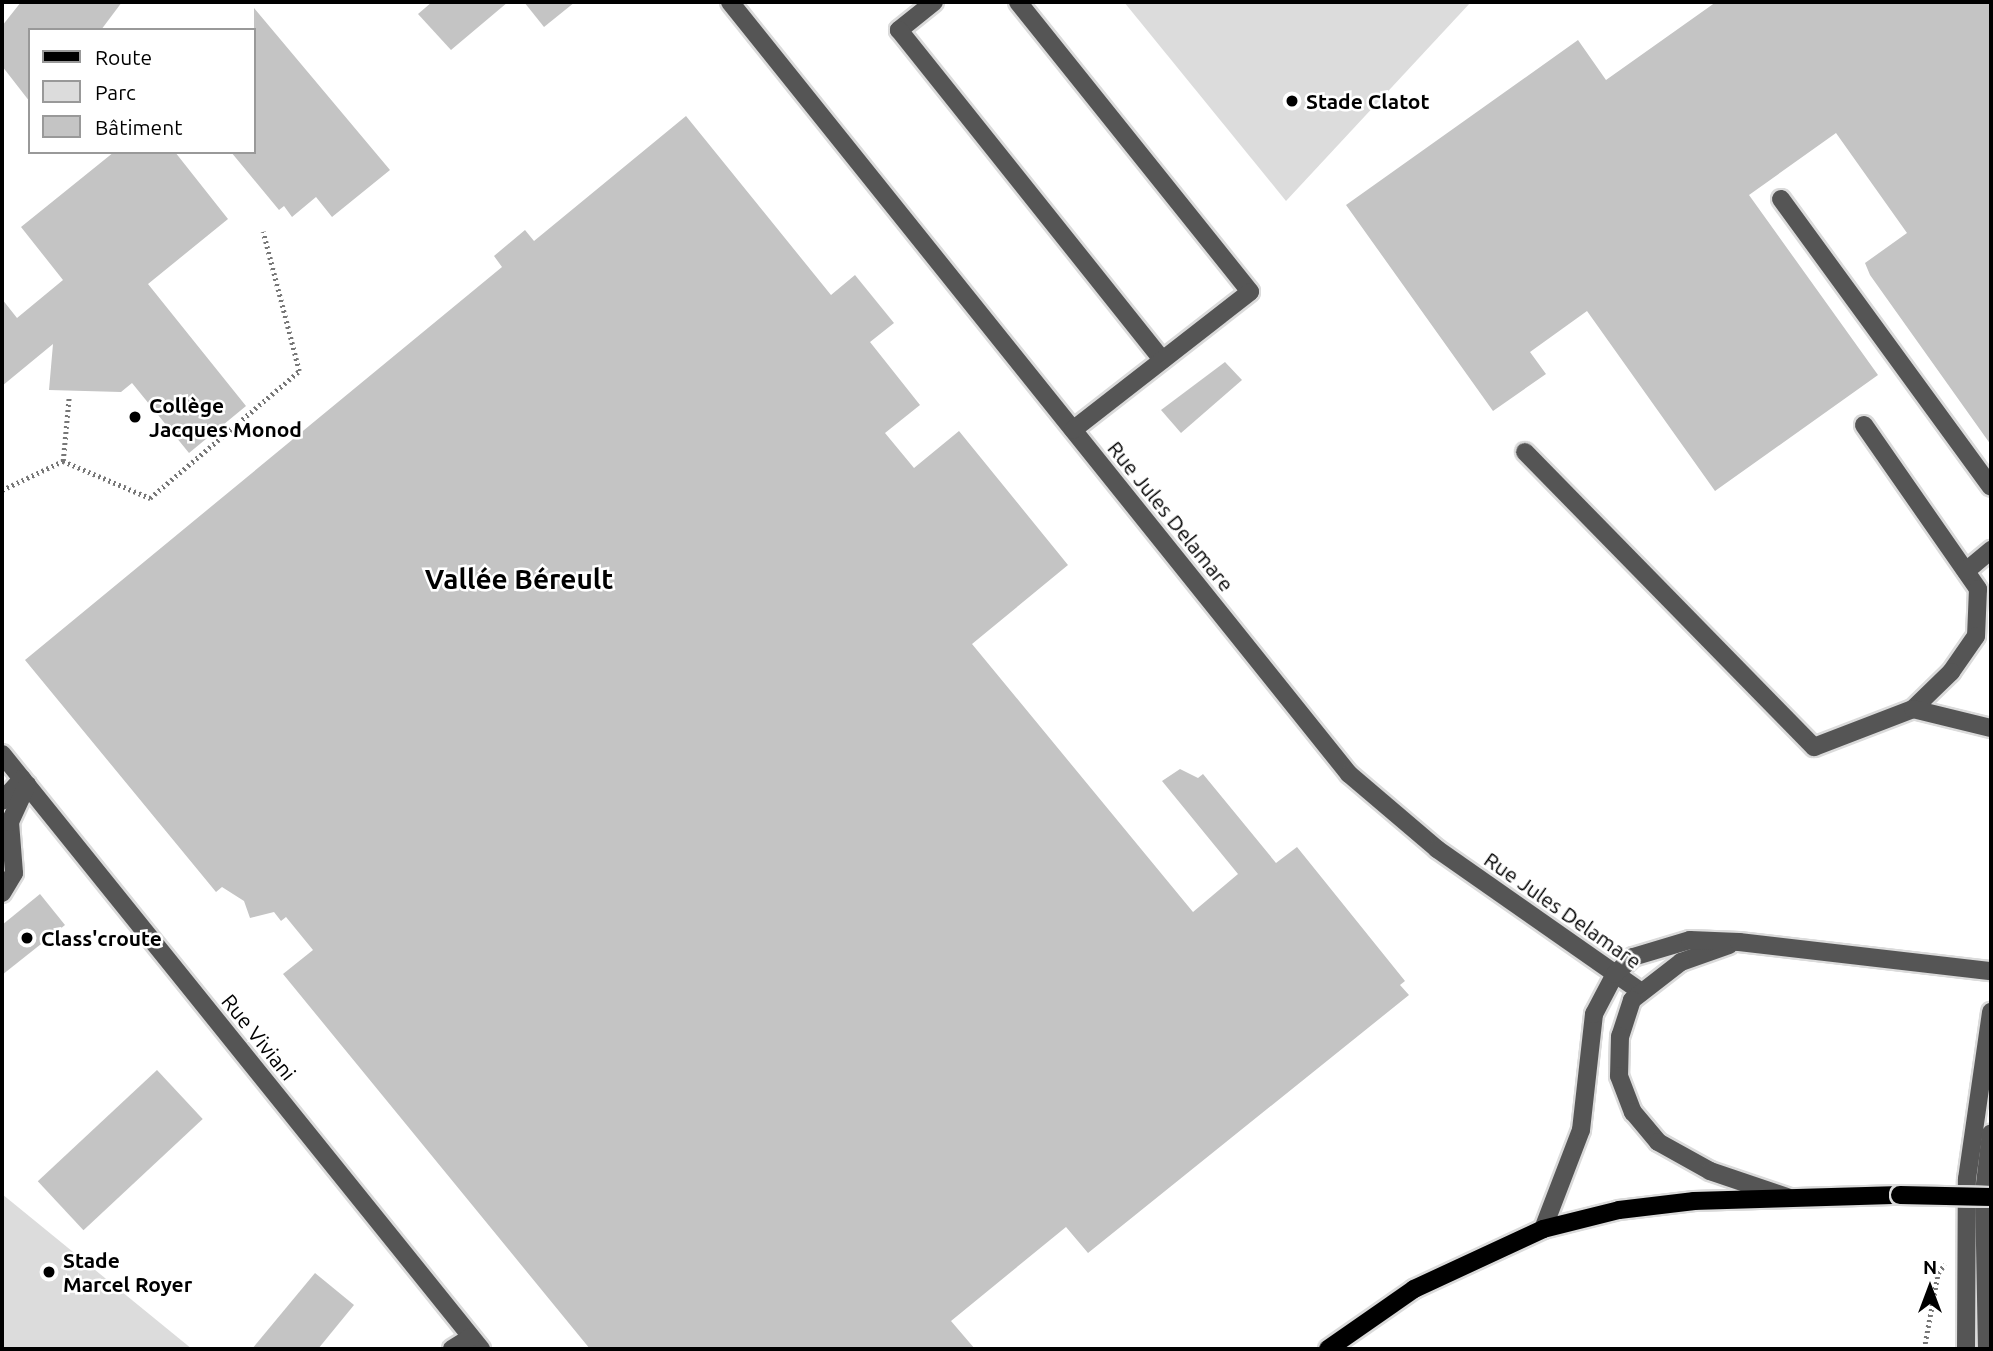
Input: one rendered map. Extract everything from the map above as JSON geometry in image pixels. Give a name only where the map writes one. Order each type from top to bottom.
[{"type":"main road","points":[[1328,1349],[1352,1328],[1464,1261],[1543,1229],[1632,1208],[1791,1198],[1900,1195],[1991,1197]]},
{"type":"street","name":"Rue Jules Delamare","points":[[730,2],[1349,774],[1437,849],[1641,992]]},
{"type":"street","points":[[934,2],[899,30],[1162,360]]},
{"type":"street","points":[[1018,2],[1250,292],[1073,430]]},
{"type":"street","points":[[1781,199],[1991,487]]},
{"type":"street","points":[[1525,452],[1814,747],[1913,709],[1951,672],[1976,636],[1978,589],[1864,425]]},
{"type":"street","points":[[1966,571],[1991,550]]},
{"type":"street","points":[[1913,709],[1991,728]]},
{"type":"street","name":"Rue Viviani","points":[[2,754],[476,1343]]},
{"type":"street","points":[[2,801],[25,782]]},
{"type":"street","points":[[2,893],[14,873],[10,822],[25,782]]},
{"type":"street","points":[[1739,942],[1681,962],[1632,1000],[1620,1036],[1619,1076],[1633,1112],[1658,1142],[1710,1171],[1791,1198]]},
{"type":"street","points":[[1543,1229],[1581,1130],[1594,1014],[1615,974],[1633,957],[1658,945],[1739,942],[1991,971]]},
{"type":"street","points":[[1991,1012],[1969,1145],[1962,1348],[1987,1348],[1984,1192],[1991,1133]]},
{"type":"street","points":[[1343,1349],[1352,1328]]},
{"type":"street","points":[[453,1349],[476,1343]]},
{"type":"path","points":[[2,490],[63,461],[150,498],[299,371],[263,232]]},
{"type":"path","points":[[63,461],[69,396]]},
{"type":"path","points":[[1924,1349],[1938,1273],[1966,1240]]},
{"type":"green space","name":"Stade Clatot","points":[[1124,2],[1471,2],[1286,201]]},
{"type":"green space","name":"Stade Marcel Royer","points":[[2,1194],[192,1349],[2,1349]]},
{"type":"building","points":[[21,2],[122,2],[102,28],[28,28],[28,99],[2,66],[2,26]]},
{"type":"building","points":[[432,2],[508,2],[451,50],[418,14]]},
{"type":"building","points":[[524,2],[575,2],[544,27]]},
{"type":"building","points":[[1716,2],[1991,2],[1991,445],[1870,275],[1865,263],[1907,233],[1836,133],[1749,195],[1878,375],[1715,491],[1587,311],[1530,352],[1546,374],[1493,411],[1346,205],[1578,40],[1606,80]]},
{"type":"building","points":[[254,8],[390,170],[332,217],[316,197],[292,217],[284,206],[279,210],[233,154],[256,154]]},
{"type":"building","points":[[686,116],[831,295],[855,275],[894,323],[870,342],[920,405],[885,433],[914,468],[959,431],[1068,565],[972,644],[1193,912],[1238,874],[1162,781],[1180,769],[1198,778],[1203,774],[1276,863],[1297,847],[1405,981],[1400,985],[1409,995],[1088,1253],[1066,1227],[951,1321],[975,1349],[590,1349],[283,974],[313,950],[286,917],[281,921],[274,912],[250,918],[244,901],[222,887],[216,892],[25,660],[502,267],[494,256],[525,230],[534,241]]},
{"type":"building","points":[[112,154],[177,154],[228,219],[148,284],[246,406],[189,453],[132,383],[121,392],[49,390],[53,344],[2,386],[2,299],[17,318],[63,280],[21,227]]},
{"type":"building","points":[[1225,362],[1242,380],[1181,433],[1161,410]]},
{"type":"building","points":[[40,894],[65,925],[2,975],[2,925]]},
{"type":"building","points":[[157,1070],[203,1119],[83,1230],[38,1181]]},
{"type":"building","points":[[315,1273],[354,1305],[318,1349],[252,1349]]},
{"type":"place","name":"Stade Clatot","points":[[1292,101]]},
{"type":"place","name":"Collège Jacques Monod","points":[[135,417]]},
{"type":"place","name":"Class'croute","points":[[27,938]]},
{"type":"place","name":"Stade Marcel Royer","points":[[49,1272]]},
{"type":"district","name":"Vallée Béreult","points":[[519,579]]}]
